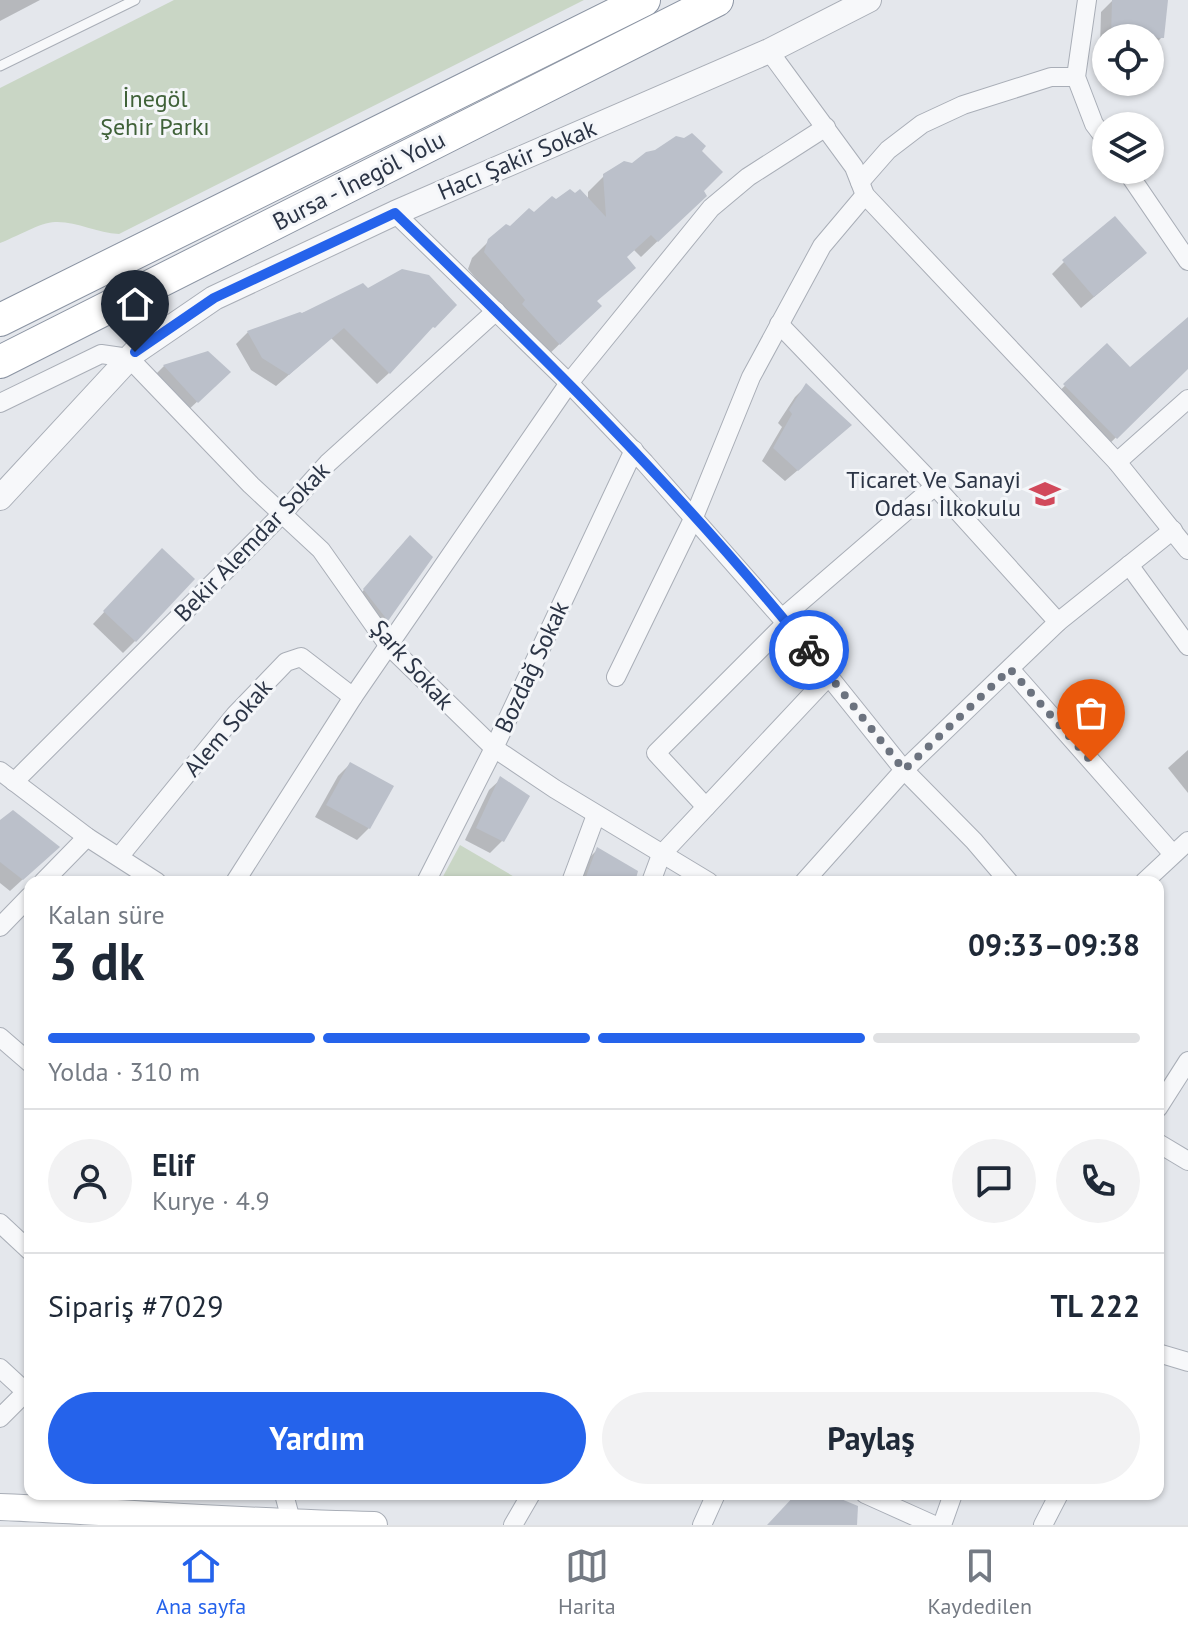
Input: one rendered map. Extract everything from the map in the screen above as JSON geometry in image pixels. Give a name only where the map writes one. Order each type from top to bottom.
[{"type":"highway","name":"Bursa - İnegöl Yolu","points":[[0,320],[644,0]]},
{"type":"highway","name":"Bursa - İnegöl Yolu","points":[[0,362],[717,0]]},
{"type":"main road","points":[[0,1507],[173,1520],[374,1525]]},
{"type":"street","name":"Hacı Şakir Sokak","points":[[0,498],[129,358],[214,298],[395,213],[769,51],[869,0]]},
{"type":"street","points":[[1087,0],[1076,77],[1092,119]]},
{"type":"street","points":[[769,51],[854,167],[862,188],[1117,462],[1188,550]]},
{"type":"street","points":[[616,677],[694,517],[751,377],[822,246],[888,150],[922,124],[963,105],[1051,77],[1076,77]]},
{"type":"street","points":[[239,876],[353,697],[569,383],[711,208],[748,177],[826,127]]},
{"type":"street","points":[[1138,184],[1182,238],[1188,261]]},
{"type":"street","points":[[395,213],[634,450],[784,620],[904,770],[1004,876]]},
{"type":"street","name":"Bekir Alemdar Sokak","points":[[7,776],[283,513],[328,463],[496,311]]},
{"type":"street","points":[[779,324],[935,486],[1058,622]]},
{"type":"street","points":[[0,403],[101,354],[129,358]]},
{"type":"street","name":"Şark Sokak","points":[[129,358],[251,485],[321,550],[388,645],[494,748],[596,815],[698,876]]},
{"type":"street","points":[[1117,462],[1188,399]]},
{"type":"street","name":"Bozdağ Sokak","points":[[429,876],[494,748],[634,450]]},
{"type":"street","points":[[706,807],[656,753],[784,620],[935,486]]},
{"type":"street","points":[[809,876],[904,770],[1058,622],[1173,530]]},
{"type":"street","points":[[1129,565],[1188,646]]},
{"type":"street","name":"Alem Sokak","points":[[119,857],[235,715],[286,662],[301,657],[353,697]]},
{"type":"street","points":[[1010,669],[1172,853]]},
{"type":"street","points":[[653,876],[661,855],[829,676]]},
{"type":"street","points":[[7,776],[87,837],[148,876]]},
{"type":"street","points":[[573,876],[596,815]]},
{"type":"street","points":[[49,876],[87,837]]},
{"type":"street","points":[[1150,876],[1188,841]]},
{"type":"street","points":[[0,927],[24,902]]},
{"type":"street","points":[[0,1037],[24,1058]]},
{"type":"street","points":[[1164,1099],[1188,1061]]},
{"type":"street","points":[[1164,1147],[1188,1161]]},
{"type":"street","points":[[0,1223],[24,1245]]},
{"type":"street","points":[[1164,1355],[1188,1361]]},
{"type":"street","points":[[0,1368],[24,1387]]},
{"type":"street","points":[[0,1418],[24,1394]]},
{"type":"street","points":[[286,1500],[292,1524]]},
{"type":"street","points":[[513,1525],[528,1500]]},
{"type":"street","points":[[702,1525],[713,1500]]},
{"type":"street","points":[[878,1500],[934,1525]]},
{"type":"street","points":[[942,1525],[951,1500]]},
{"type":"street","points":[[1043,1525],[1056,1500]]},
{"type":"lane","points":[[0,66],[135,0]]},
{"type":"green space","name":"İnegöl Şehir Parkı","points":[[174,0],[584,0],[119,234],[55,222],[35,227],[0,243],[0,88]]},
{"type":"green space","points":[[460,845],[513,876],[443,876]]},
{"type":"building","points":[[1112,0],[1168,0],[1164,38],[1164,24],[1111,24]]},
{"type":"building","points":[[692,133],[706,146],[702,151],[723,172],[704,191],[707,196],[658,242],[651,235],[627,257],[636,268],[597,301],[602,306],[560,345],[522,304],[525,300],[484,252],[488,239],[506,224],[510,226],[529,208],[534,212],[552,196],[556,199],[570,189],[575,193],[580,189],[606,217],[603,174],[624,161],[632,163],[676,136],[684,138]]},
{"type":"building","points":[[1115,216],[1147,253],[1094,297],[1062,260]]},
{"type":"building","points":[[402,269],[429,275],[457,305],[390,374],[344,328],[289,375],[262,358],[247,331],[302,313],[363,283],[368,288]]},
{"type":"building","points":[[1188,317],[1188,369],[1117,439],[1063,384],[1107,343],[1130,367]]},
{"type":"building","points":[[208,351],[231,372],[198,403],[163,365]]},
{"type":"building","points":[[806,383],[852,425],[798,471],[773,448],[792,414],[789,410]]},
{"type":"building","points":[[410,535],[433,557],[388,621],[363,589]]},
{"type":"building","points":[[162,548],[195,579],[136,642],[103,611]]},
{"type":"building","points":[[350,762],[394,786],[370,829],[326,805]]},
{"type":"building","points":[[500,776],[530,796],[504,842],[476,828]]},
{"type":"building","points":[[13,810],[60,847],[23,880],[0,862],[0,820]]},
{"type":"building","points":[[597,847],[638,871],[637,876],[586,876]]},
{"type":"building","points":[[790,1500],[844,1500],[858,1506],[857,1525],[767,1525]]},
{"type":"way so far","points":[[809,650],[904,770],[1010,669],[1091,761]]},
{"type":"place","name":"Ticaret Ve Sanayi Odası İlkokulu","points":[[1045,494]]},
{"type":"route","points":[[135,352],[214,298],[395,213],[634,450],[809,650]]}]
